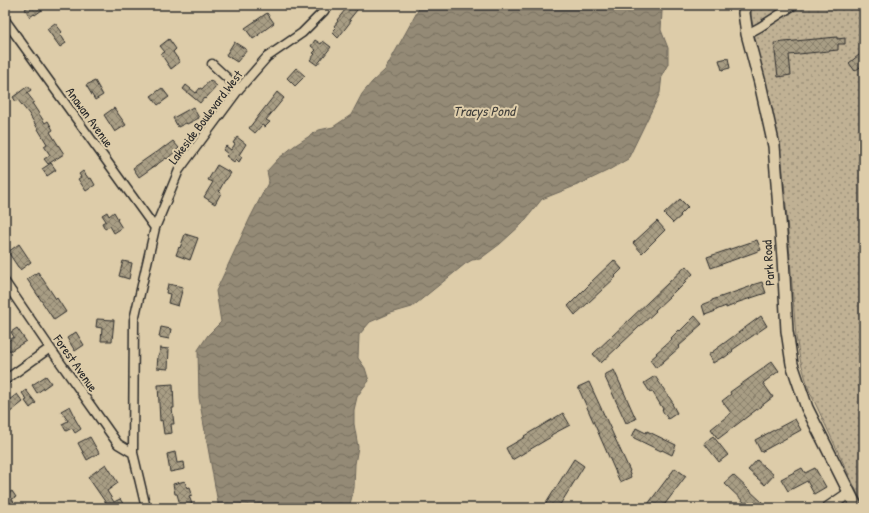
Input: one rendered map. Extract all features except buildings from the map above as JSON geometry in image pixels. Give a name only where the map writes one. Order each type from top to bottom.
[{"type":"main road","name":"Park Road","points":[[745,5],[744,13],[747,34],[774,146],[787,331],[792,364],[807,408],[857,508]]},
{"type":"street","name":"Lakeside Boulevard West","points":[[146,508],[133,453],[134,320],[155,228],[179,170],[239,89],[267,57],[302,33],[324,11],[327,5]]},
{"type":"street","points":[[747,34],[794,5]]},
{"type":"street","name":"Anawan Avenue","points":[[5,20],[155,228]]},
{"type":"street","points":[[212,64],[239,89]]},
{"type":"street","name":"Forest Avenue","points":[[5,282],[118,444],[133,453]]},
{"type":"street","points":[[5,380],[50,348]]},
{"type":"street","points":[[827,508],[849,493]]},
{"type":"shaded area","points":[[752,5],[864,5],[864,507],[809,390],[800,359],[796,337],[782,162],[757,49],[751,16]]},
{"type":"water","name":"Tracys Pond","points":[[421,5],[664,5],[662,11],[661,30],[668,48],[668,64],[662,75],[660,93],[628,159],[580,184],[542,199],[522,224],[500,244],[480,259],[472,260],[465,264],[412,307],[391,313],[370,322],[359,335],[358,358],[365,368],[369,381],[357,397],[354,410],[354,424],[358,447],[355,464],[354,488],[350,504],[345,508],[217,508],[218,503],[199,398],[198,350],[208,335],[221,322],[216,291],[269,181],[267,171],[278,159],[294,146],[319,130],[333,127],[351,115],[362,94],[385,70]]}]
